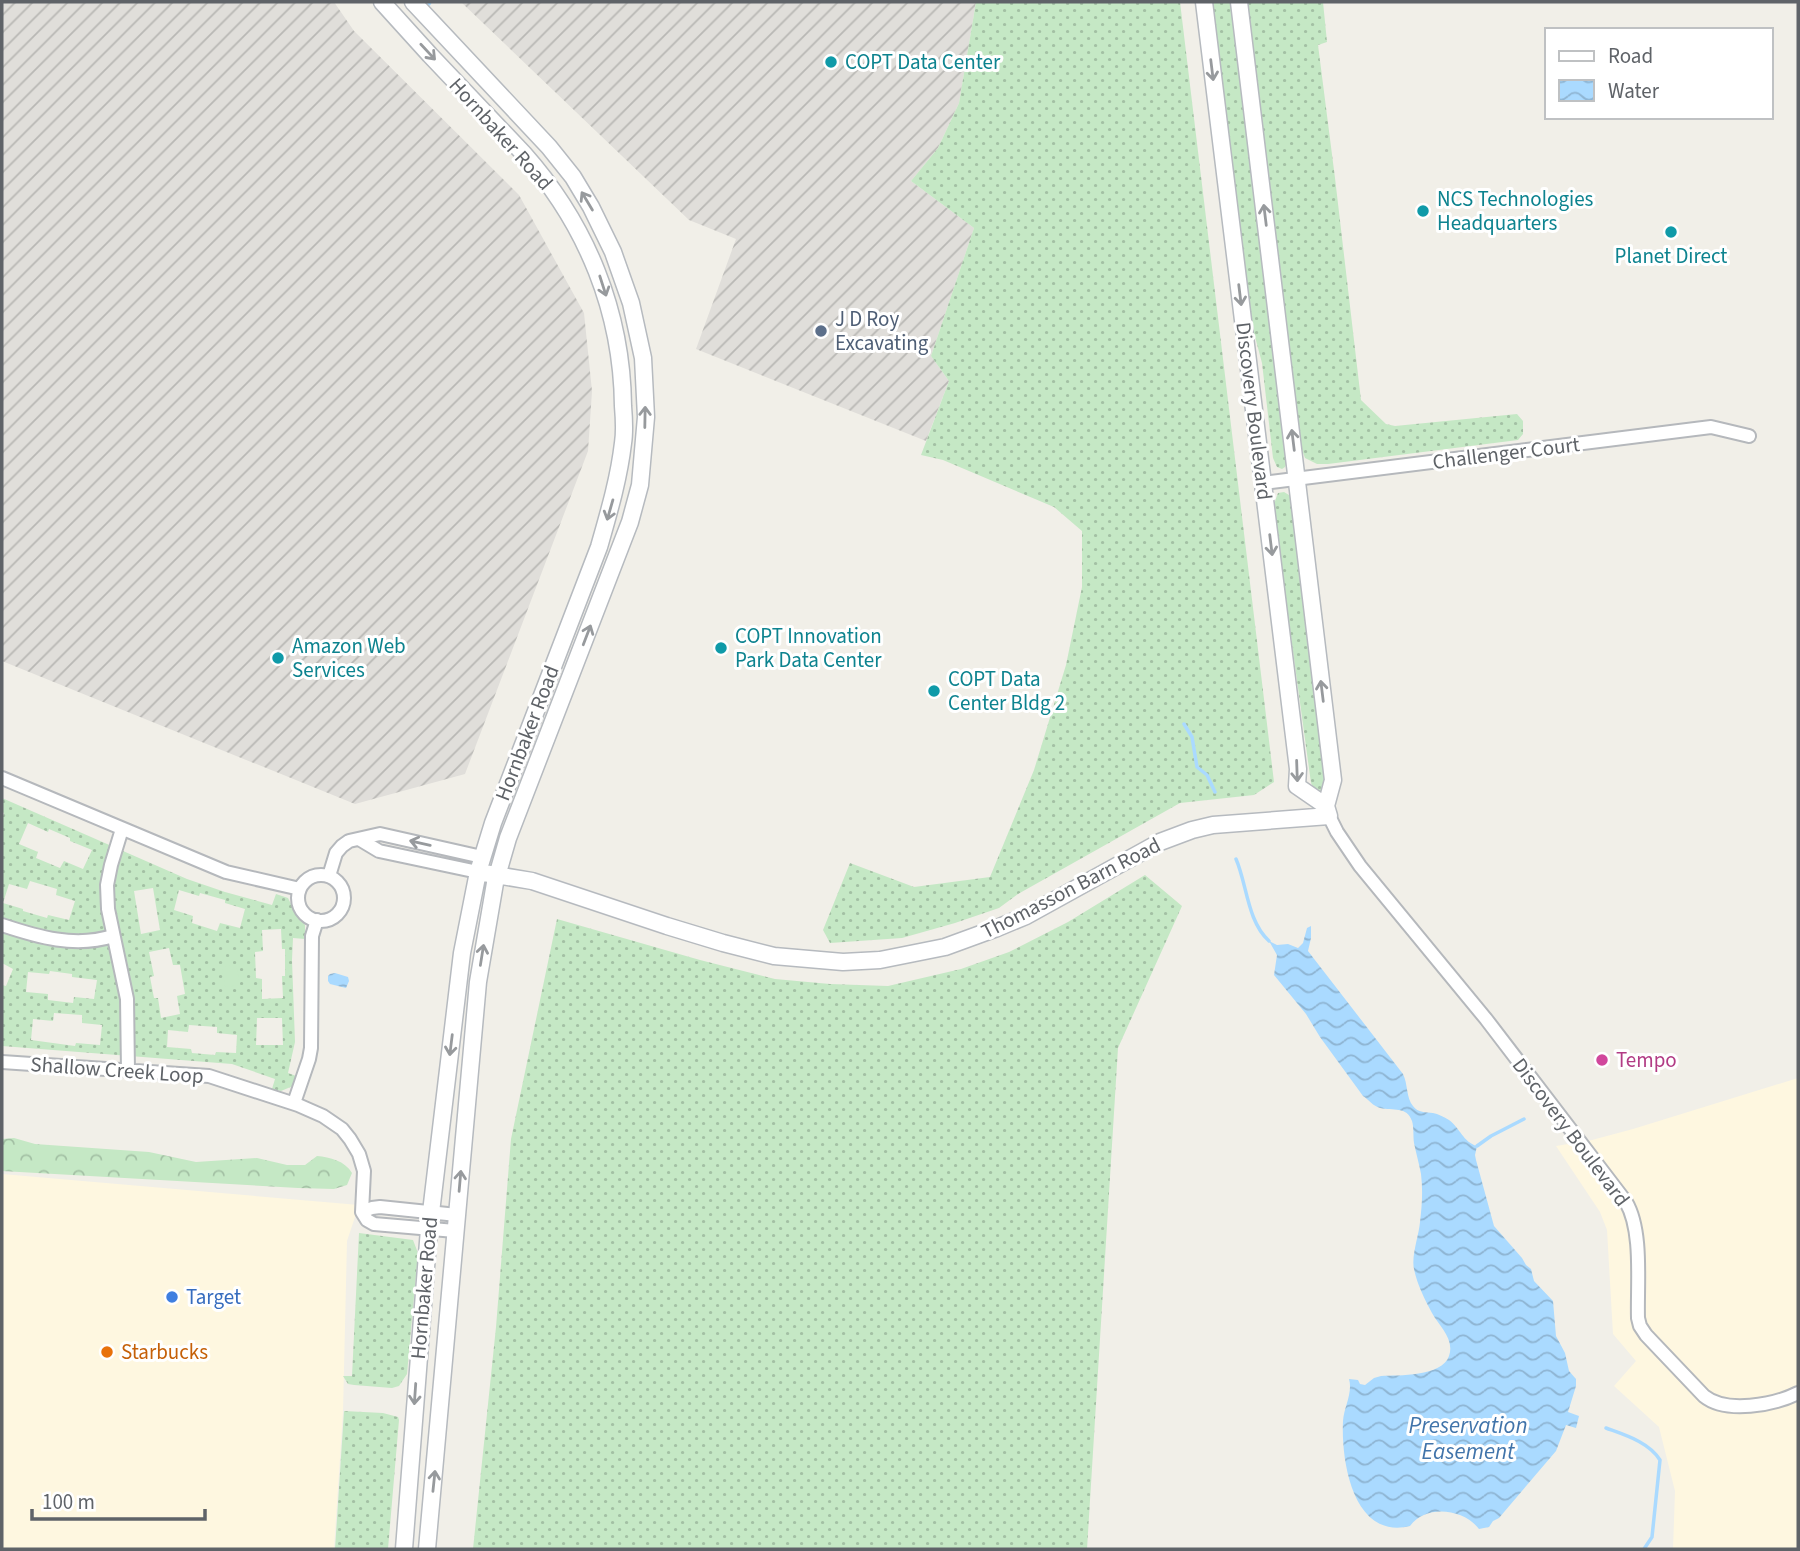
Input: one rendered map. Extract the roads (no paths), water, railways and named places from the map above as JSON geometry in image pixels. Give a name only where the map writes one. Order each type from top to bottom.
[{"type":"main road","name":"Hornbaker Road","points":[[382,2],[538,169],[579,232],[595,262],[618,340],[623,381],[624,440],[613,500],[599,547],[493,823],[480,865],[462,953],[430,1220],[404,1549]]},
{"type":"main road","name":"Hornbaker Road","points":[[413,2],[549,147],[591,207],[626,284],[643,358],[646,417],[640,485],[630,522],[498,869],[478,982],[427,1549]]},
{"type":"main road","name":"Discovery Boulevard","points":[[1204,2],[1298,769],[1297,786],[1327,811],[1333,780],[1239,2]]},
{"type":"main road","points":[[483,110],[501,95]]},
{"type":"main road","name":"Thomasson Barn Road","points":[[480,865],[667,926],[774,956],[843,962],[880,960],[945,947],[1007,924],[1160,842],[1192,830],[1327,811]]},
{"type":"street","name":"Challenger Court","points":[[1263,483],[1712,427],[1749,436]]},
{"type":"street","points":[[2,778],[226,872],[300,890]]},
{"type":"street","name":"Discovery Boulevard","points":[[1327,811],[1360,866],[1468,997],[1626,1202],[1636,1231],[1638,1318],[1646,1335],[1714,1402],[1726,1405],[1761,1404],[1798,1393]]},
{"type":"street","points":[[122,829],[107,886],[108,909],[127,999],[128,1070]]},
{"type":"street","points":[[329,876],[336,853],[342,846],[359,839],[379,851],[480,865]]},
{"type":"street","points":[[322,874],[329,876],[341,885],[345,898],[343,905],[334,917],[328,920],[307,916],[302,911],[298,897],[300,890],[308,878],[322,874]]},
{"type":"street","points":[[294,1103],[311,1048],[312,936],[317,920]]},
{"type":"street","points":[[2,925],[37,936],[84,942],[113,936]]},
{"type":"street","name":"Shallow Creek Loop","points":[[2,1062],[209,1076],[294,1103],[323,1116],[342,1129],[350,1139],[359,1154],[364,1171],[362,1212],[380,1208],[456,1223]]},
{"type":"water","name":"Preservation Easement","points":[[1311,926],[1308,951],[1403,1074],[1413,1106],[1420,1111],[1435,1113],[1449,1120],[1468,1141],[1477,1146],[1476,1160],[1494,1226],[1531,1269],[1534,1281],[1553,1301],[1556,1336],[1565,1353],[1569,1371],[1576,1379],[1568,1412],[1579,1416],[1576,1428],[1566,1425],[1556,1451],[1489,1527],[1479,1529],[1455,1513],[1435,1512],[1425,1514],[1410,1526],[1391,1527],[1375,1521],[1363,1509],[1354,1494],[1348,1475],[1343,1421],[1350,1390],[1349,1379],[1358,1380],[1365,1385],[1381,1376],[1408,1375],[1438,1368],[1449,1356],[1450,1344],[1427,1303],[1414,1269],[1422,1192],[1410,1116],[1403,1111],[1378,1107],[1363,1096],[1306,1014],[1274,975],[1277,955],[1269,941],[1298,948],[1303,943],[1307,928]]},
{"type":"water","points":[[335,973],[348,977],[346,988],[330,984],[328,976]]},
{"type":"waterway","points":[[1184,724],[1192,737],[1197,767],[1207,775],[1215,792]]},
{"type":"waterway","points":[[1236,859],[1256,923],[1269,941]]},
{"type":"waterway","points":[[1477,1146],[1524,1119]]},
{"type":"waterway","points":[[1606,1428],[1629,1436],[1650,1448],[1660,1460],[1652,1537],[1644,1549]]},
{"type":"place","name":"COPT Data Center","points":[[831,62]]},
{"type":"place","name":"NCS Technologies Headquarters","points":[[1423,211]]},
{"type":"place","name":"Planet Direct","points":[[1671,232]]},
{"type":"place","name":"J D Roy Excavating","points":[[821,331]]},
{"type":"place","name":"COPT Innovation Park Data Center","points":[[721,648]]},
{"type":"place","name":"Amazon Web Services","points":[[278,658]]},
{"type":"place","name":"COPT Data Center Bldg 2","points":[[934,691]]},
{"type":"place","name":"Tempo","points":[[1602,1060]]},
{"type":"place","name":"Target","points":[[172,1297]]},
{"type":"place","name":"Starbucks","points":[[107,1352]]}]
